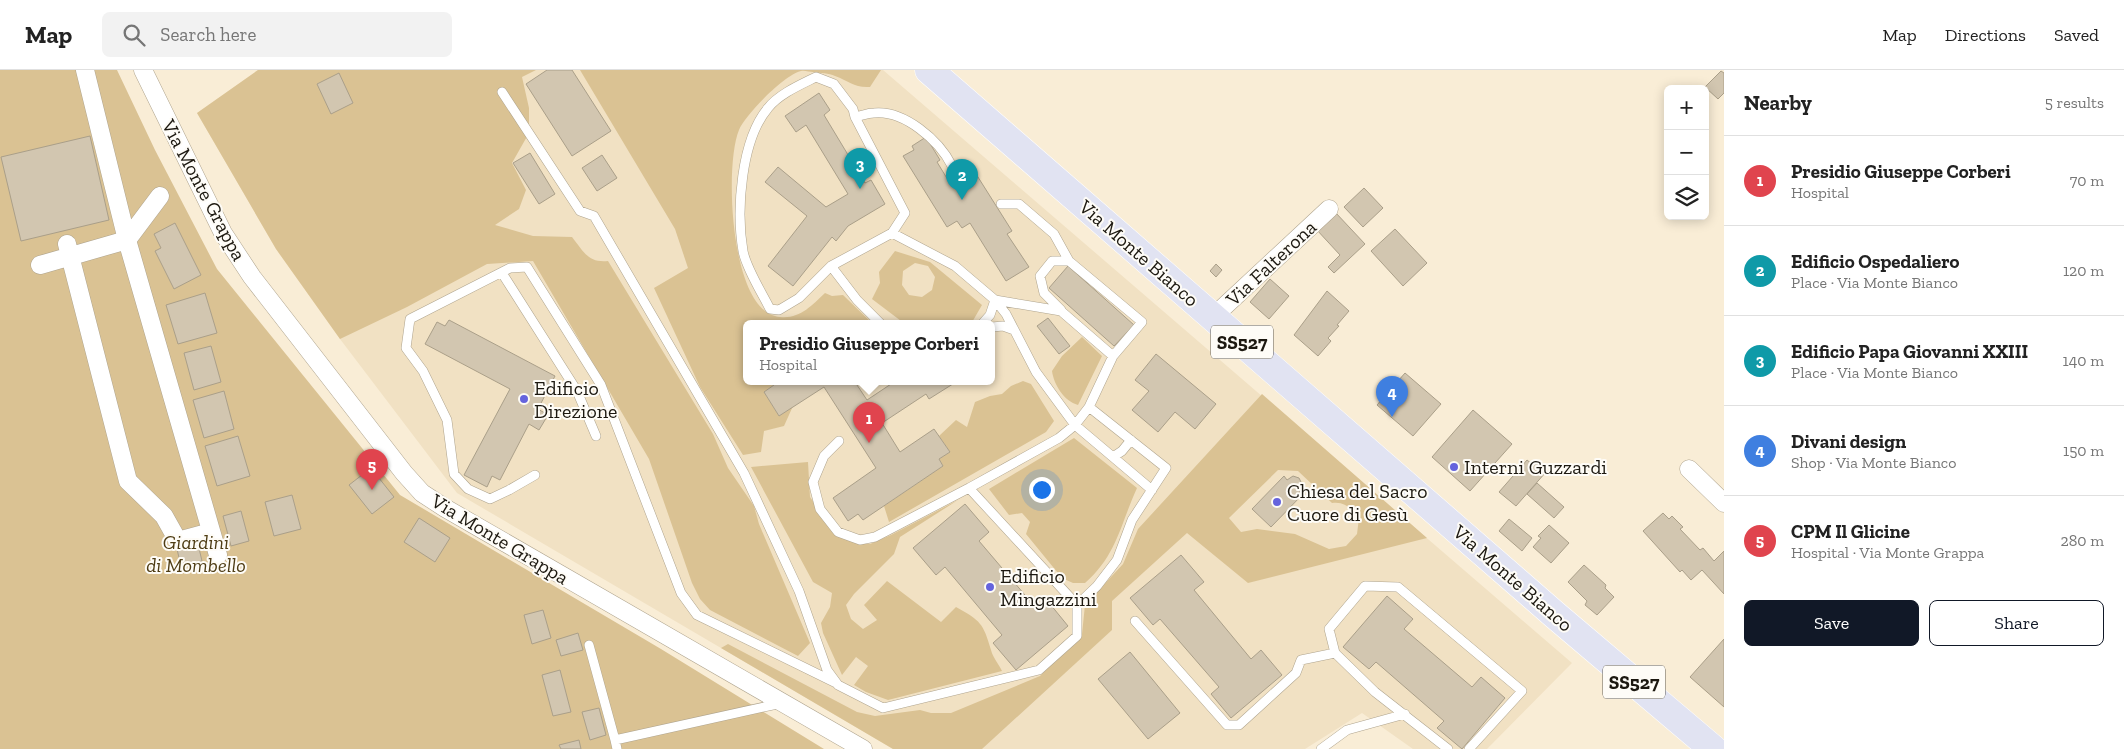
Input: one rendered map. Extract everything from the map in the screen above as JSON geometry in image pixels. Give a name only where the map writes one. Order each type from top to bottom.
[{"type":"main road","name":"Via Monte Bianco","points":[[929,70],[1555,615],[1713,749]]},
{"type":"street","points":[[85,70],[127,240],[218,555]]},
{"type":"street","name":"Via Monte Grappa","points":[[143,70],[223,233],[247,270],[404,473],[422,493],[444,508],[654,631],[785,702],[863,749]]},
{"type":"street","points":[[40,266],[69,250],[127,240],[160,196]]},
{"type":"street","name":"Via Falterona","points":[[1213,318],[1329,209]]},
{"type":"street","points":[[69,250],[128,481],[164,516],[178,541],[211,532]]},
{"type":"street","points":[[1689,469],[1724,503]]},
{"type":"lane","points":[[816,77],[834,84],[853,109],[854,117],[905,213],[892,233],[831,266],[799,298],[779,310],[770,309],[743,252],[741,204],[745,167],[753,131],[768,106],[794,88],[816,77]]},
{"type":"lane","points":[[502,92],[580,211],[594,216],[744,473],[800,591],[827,670],[838,685]]},
{"type":"lane","points":[[854,117],[875,112],[896,116],[923,132],[947,155],[952,166]]},
{"type":"lane","points":[[839,441],[824,456],[813,482],[820,509],[838,532],[860,540],[875,537],[1059,438],[1075,426],[1089,407],[1113,356],[1142,322],[1069,261],[1054,234],[1019,204],[1001,204]]},
{"type":"lane","points":[[892,233],[954,266],[995,300],[1014,330],[1036,372],[1075,426],[1152,490]]},
{"type":"lane","points":[[1069,261],[1052,261],[1040,276],[1044,293],[1061,311],[1113,356]]},
{"type":"lane","points":[[831,266],[857,300],[877,320]]},
{"type":"lane","points":[[535,475],[509,490],[490,498],[468,489],[454,474],[447,420],[423,371],[406,348],[410,319],[510,268],[527,267],[601,385],[681,593],[697,615],[883,708],[1040,670],[1077,636],[1077,605],[1117,560],[1132,520],[1166,468],[1089,407]]},
{"type":"lane","points":[[502,272],[577,392],[596,436]]},
{"type":"lane","points":[[995,300],[1061,311]]},
{"type":"lane","points":[[986,320],[990,315],[995,300]]},
{"type":"lane","points":[[995,327],[1003,326],[1014,330]]},
{"type":"lane","points":[[1112,457],[1122,451],[1131,440]]},
{"type":"lane","points":[[969,488],[1077,605]]},
{"type":"lane","points":[[1448,749],[1375,692],[1335,653],[1329,629],[1365,586],[1398,587],[1522,692],[1470,749]]},
{"type":"lane","points":[[1135,621],[1227,725],[1239,724],[1296,673],[1301,660],[1335,653]]},
{"type":"lane","points":[[589,645],[616,745],[785,702]]},
{"type":"lane","points":[[1321,749],[1348,730],[1405,714]]},
{"type":"shaded area","points":[[258,70],[883,70],[1572,663],[1487,749],[1413,749],[1362,713],[1305,749],[893,749],[457,493],[340,339],[276,249],[197,113]]},
{"type":"green space","name":"Giardini di Mombello","points":[[0,70],[117,70],[155,150],[217,269],[400,495],[661,649],[824,749],[0,749]]},
{"type":"green space","points":[[258,70],[536,70],[522,77],[529,108],[529,133],[512,163],[526,190],[519,209],[495,225],[533,236],[572,237],[583,252],[591,258],[608,261],[713,434],[728,468],[754,506],[759,524],[810,643],[798,656],[710,610],[700,599],[692,583],[649,459],[533,261],[487,264],[407,307],[340,339],[276,249],[197,113]],"holes":[[[339,74],[331,113],[317,84]]]},
{"type":"green space","points":[[580,70],[881,70],[870,87],[856,85],[833,75],[801,71],[775,87],[749,115],[739,130],[734,148],[732,204],[741,266],[750,291],[763,310],[780,317],[799,314],[825,293],[832,296],[843,295],[869,320],[743,320],[743,385],[774,385],[764,392],[779,416],[793,406],[784,426],[764,431],[761,452],[743,455],[700,387],[654,288],[688,268],[675,229]]},
{"type":"green space","points":[[895,251],[930,262],[982,305],[973,320],[900,320],[872,299],[880,283],[879,272]],"holes":[[[915,263],[928,266],[935,277],[932,290],[922,297],[909,295],[902,285],[903,271]]]},
{"type":"green space","points":[[1082,337],[1102,356],[1078,405],[1068,400],[1060,392],[1052,371],[1062,356]]},
{"type":"green space","points":[[1023,381],[1031,384],[1054,421],[1046,432],[889,522],[884,506],[943,466],[939,459],[950,452],[939,436],[956,420],[967,427],[975,402],[1002,394],[1011,386]]},
{"type":"green space","points":[[1262,394],[1427,538],[1248,583],[1187,533],[1112,601],[1112,630],[982,749],[893,749],[721,648],[728,644],[857,712],[875,716],[920,710],[931,713],[951,713],[1040,676],[1082,634],[1085,605],[1123,564],[1138,529]],"holes":[[[1278,470],[1298,471],[1332,503],[1344,504],[1359,518],[1357,534],[1346,546],[1329,549],[1295,534],[1257,529],[1241,532],[1229,518]]]},
{"type":"green space","points":[[1074,438],[1137,488],[1111,550],[1104,562],[1085,583],[1073,583],[1062,578],[1026,534],[1030,522],[1022,513],[1009,515],[989,489]]},
{"type":"green space","points":[[808,462],[810,497],[836,535],[855,543],[870,544],[958,500],[900,537],[894,554],[854,594],[846,605],[851,619],[863,629],[877,620],[864,605],[887,581],[941,622],[956,607],[971,616],[983,628],[993,656],[1002,671],[888,700],[866,692],[854,685],[868,666],[856,657],[842,675],[823,633],[821,623],[830,607],[832,593],[813,582],[751,467]]},
{"type":"building","points":[[547,70],[572,70],[611,131],[572,156],[526,84]]},
{"type":"building","points":[[1721,71],[1724,73],[1724,93],[1718,99],[1709,91],[1709,85],[1707,85]]},
{"type":"building","points":[[339,73],[353,103],[331,114],[317,84]]},
{"type":"building","points":[[819,93],[830,110],[824,115],[865,183],[871,180],[885,204],[848,226],[836,241],[832,237],[793,286],[768,266],[807,216],[765,182],[778,167],[826,207],[848,194],[806,125],[796,132],[785,116]]},
{"type":"building","points":[[90,136],[109,220],[21,241],[1,157]]},
{"type":"building","points":[[926,137],[940,160],[937,162],[948,180],[971,166],[1012,231],[1007,234],[1029,267],[1006,281],[970,223],[962,228],[957,221],[947,227],[903,156],[914,150],[912,146]]},
{"type":"building","points":[[530,153],[555,194],[539,204],[513,163]]},
{"type":"building","points":[[602,155],[617,178],[597,191],[582,168]]},
{"type":"building","points":[[1364,188],[1383,208],[1363,227],[1344,207]]},
{"type":"building","points":[[1335,212],[1365,244],[1334,273],[1328,267],[1340,255],[1316,229]]},
{"type":"building","points":[[175,223],[201,275],[174,289],[155,251],[161,248],[154,234]]},
{"type":"building","points":[[1395,229],[1427,263],[1403,286],[1371,251]]},
{"type":"building","points":[[1216,264],[1222,270],[1216,277],[1210,271]]},
{"type":"building","points":[[1068,266],[1134,325],[1114,346],[1049,288]]},
{"type":"building","points":[[1270,279],[1289,296],[1269,319],[1250,302]]},
{"type":"building","points":[[1327,291],[1349,311],[1328,338],[1331,341],[1318,356],[1294,335]]},
{"type":"building","points":[[205,293],[217,333],[178,344],[166,305]]},
{"type":"building","points":[[1048,318],[1070,346],[1059,354],[1037,326]]},
{"type":"building","name":"Edificio Direzione","points":[[449,320],[555,376],[538,409],[548,415],[539,430],[529,424],[500,480],[492,476],[487,487],[464,475],[510,389],[425,344],[437,322],[445,326]]},
{"type":"building","points":[[211,346],[221,382],[194,390],[184,353]]},
{"type":"building","points":[[1156,354],[1216,404],[1195,429],[1175,412],[1158,432],[1132,410],[1149,391],[1135,380]]},
{"type":"building","points":[[1405,373],[1441,404],[1413,436],[1377,405]]},
{"type":"building","points":[[774,385],[857,385],[867,400],[890,385],[951,385],[929,399],[926,394],[882,423],[900,452],[934,429],[950,452],[939,459],[943,466],[863,520],[858,514],[848,521],[833,498],[876,468],[824,387],[779,416],[764,392]]},
{"type":"building","points":[[224,391],[234,429],[204,438],[193,400]]},
{"type":"building","points":[[1473,410],[1512,444],[1470,491],[1432,457]]},
{"type":"building","points":[[238,436],[250,476],[217,486],[205,446]]},
{"type":"building","points":[[1527,460],[1532,464],[1535,462],[1546,472],[1516,506],[1499,492]]},
{"type":"building","points":[[371,468],[394,497],[372,514],[349,485]]},
{"type":"building","name":"Chiesa del Sacro Cuore di Gesù","points":[[1284,476],[1287,480],[1293,476],[1299,478],[1302,484],[1299,491],[1303,494],[1271,527],[1252,509]]},
{"type":"building","points":[[1537,483],[1564,507],[1554,518],[1527,494]]},
{"type":"building","points":[[292,495],[301,529],[274,536],[265,502]]},
{"type":"building","name":"Edificio Mingazzini","points":[[965,504],[989,532],[979,541],[1036,608],[1046,599],[1068,626],[1016,670],[993,643],[1002,635],[945,567],[936,575],[913,548]]},
{"type":"building","points":[[241,511],[249,541],[231,546],[223,516]]},
{"type":"building","points":[[1663,513],[1669,519],[1672,516],[1683,527],[1680,529],[1700,550],[1703,548],[1714,561],[1724,551],[1724,594],[1702,570],[1691,580],[1682,570],[1680,572],[1643,531]]},
{"type":"building","points":[[419,518],[450,538],[435,562],[404,542]]},
{"type":"building","points":[[1509,519],[1532,538],[1522,551],[1499,531]]},
{"type":"building","points":[[1549,525],[1569,543],[1551,563],[1533,547],[1541,538],[1538,536]]},
{"type":"building","points":[[197,540],[202,561],[181,566],[176,545]]},
{"type":"building","points":[[1181,555],[1204,582],[1194,590],[1251,659],[1261,650],[1282,675],[1231,718],[1211,694],[1219,687],[1160,619],[1153,625],[1130,598]]},
{"type":"building","points":[[1584,565],[1606,585],[1605,588],[1614,597],[1597,615],[1585,605],[1587,601],[1568,582]]},
{"type":"building","points":[[1387,596],[1413,619],[1404,629],[1472,687],[1481,677],[1505,698],[1462,749],[1437,728],[1444,721],[1376,662],[1369,669],[1343,647]]},
{"type":"building","points":[[543,610],[551,638],[532,644],[524,615]]},
{"type":"building","points":[[578,633],[583,650],[561,656],[556,640]]},
{"type":"building","points":[[1724,639],[1724,707],[1690,677]]},
{"type":"building","points":[[1130,652],[1180,713],[1148,739],[1098,679]]},
{"type":"building","points":[[560,670],[571,712],[553,716],[542,675]]},
{"type":"building","points":[[599,708],[606,735],[590,740],[582,712]]},
{"type":"building","points":[[579,740],[581,749],[561,749],[559,745]]},
{"type":"place","name":"Edificio Papa Giovanni XXIII","points":[[860,189]]},
{"type":"place","name":"Edificio Ospedaliero","points":[[962,200]]},
{"type":"place","name":"Edificio Direzione","points":[[524,399]]},
{"type":"place","name":"Divani design","points":[[1392,417]]},
{"type":"place","name":"Presidio Giuseppe Corberi","points":[[869,443]]},
{"type":"place","name":"Interni Guzzardi","points":[[1454,467]]},
{"type":"place","name":"CPM Il Glicine","points":[[372,490]]},
{"type":"place","name":"Chiesa del Sacro Cuore di Gesù","points":[[1277,502]]},
{"type":"place","name":"Edificio Mingazzini","points":[[990,587]]}]
